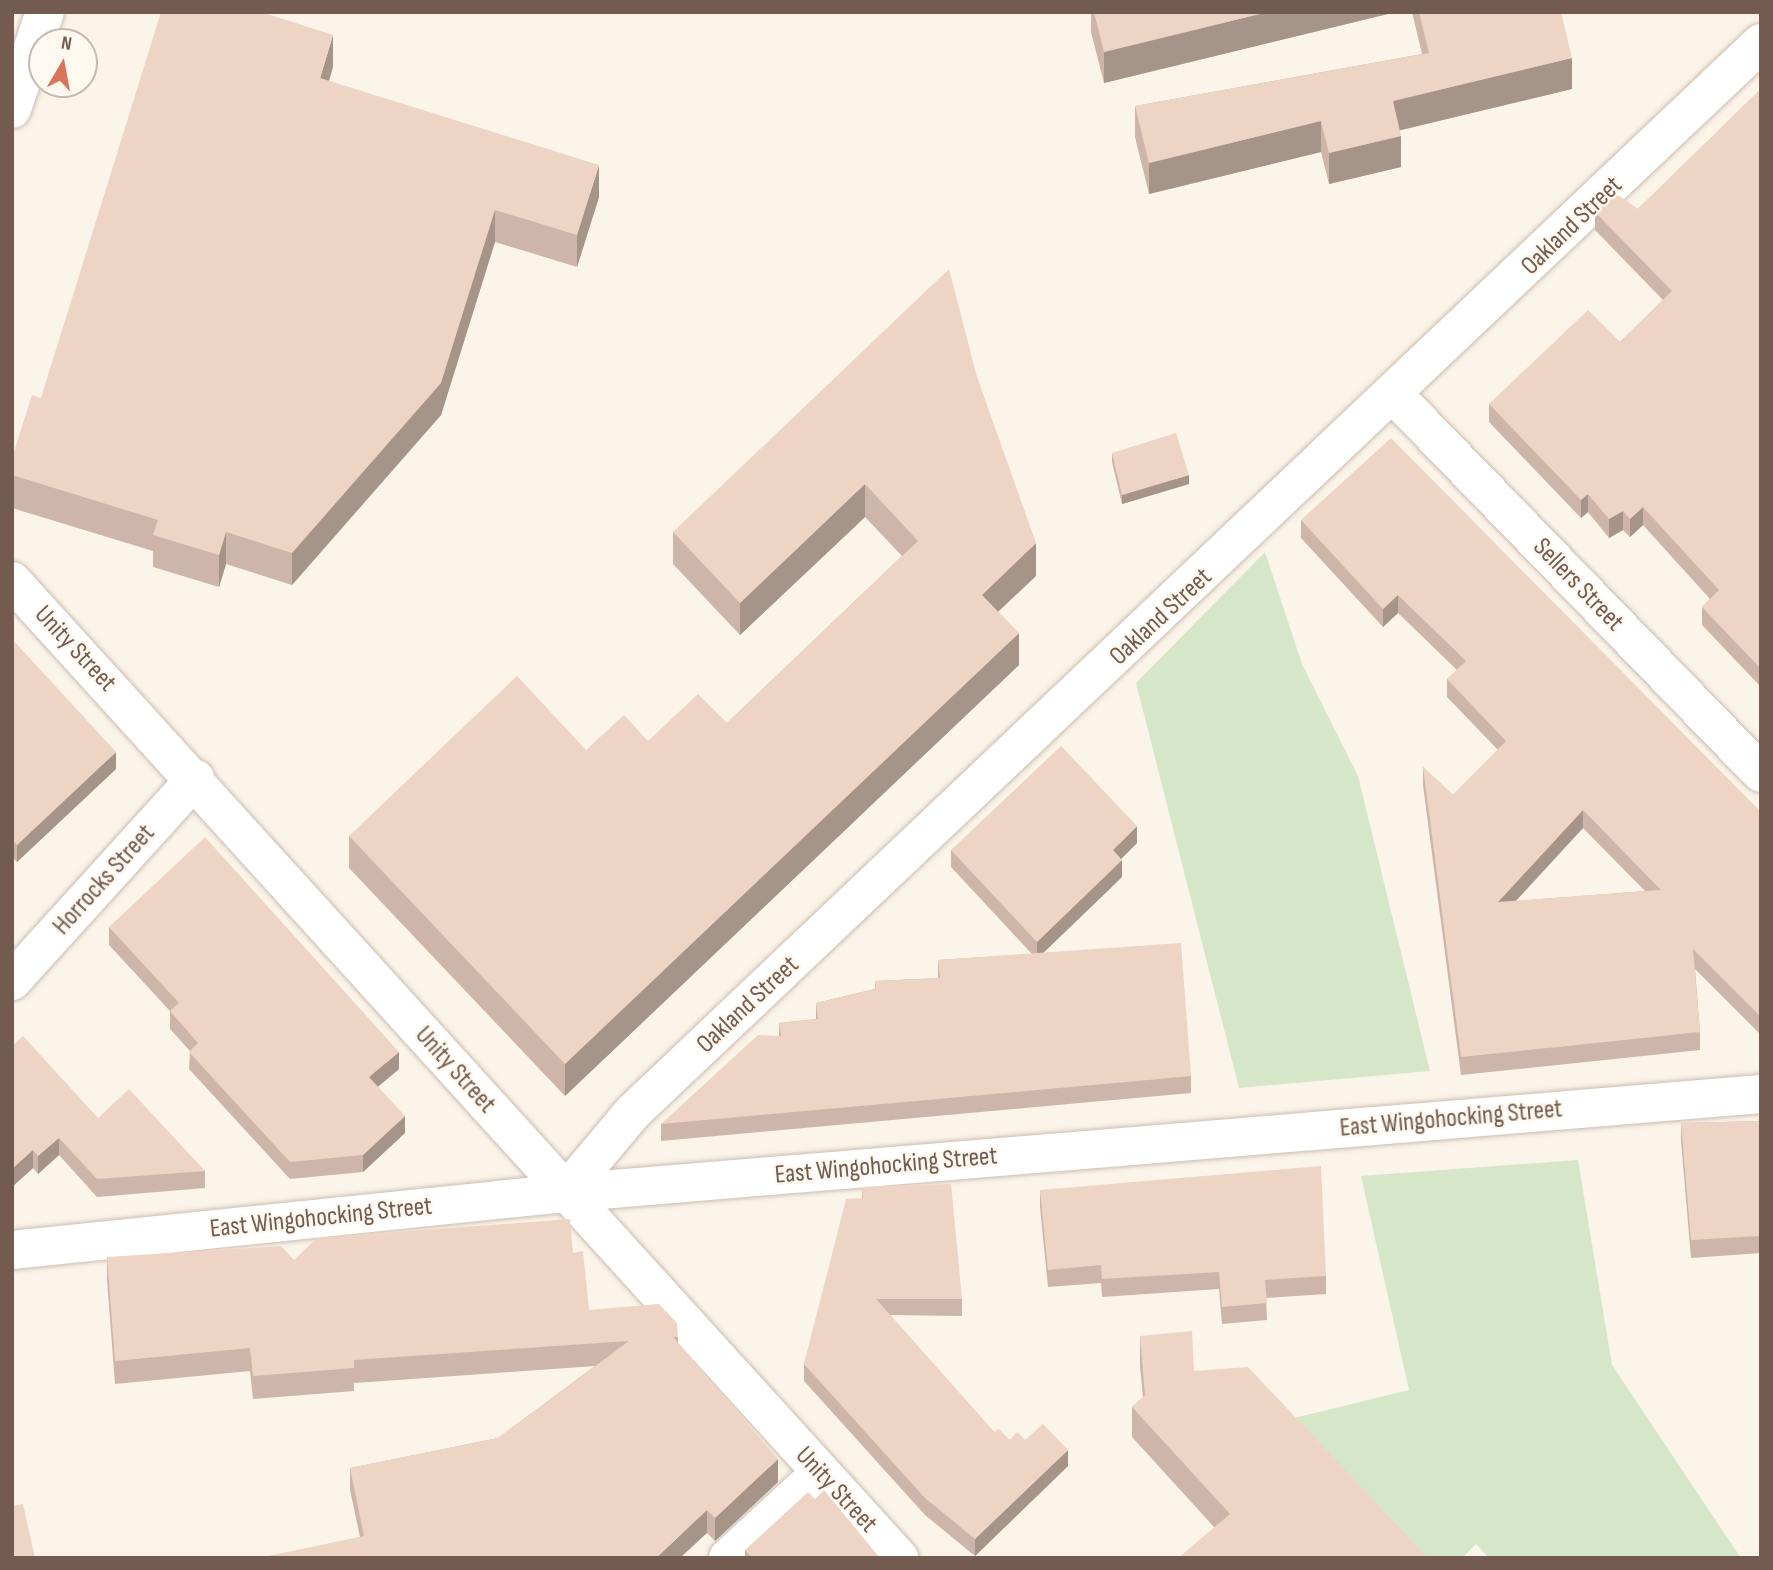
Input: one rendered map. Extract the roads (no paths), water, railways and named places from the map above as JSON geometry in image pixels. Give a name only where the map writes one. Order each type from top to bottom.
[{"type":"street","points":[[12,109],[45,12]]},
{"type":"street","name":"Oakland Street","points":[[565,1193],[634,1112],[1758,52]]},
{"type":"street","name":"Sellers Street","points":[[1395,396],[1761,773]]},
{"type":"street","name":"Unity Street","points":[[12,581],[195,779],[565,1193],[899,1558]]},
{"type":"street","name":"Horrocks Street","points":[[12,981],[195,779]]},
{"type":"street","name":"East Wingohocking Street","points":[[12,1250],[565,1193],[1761,1094]]},
{"type":"street","points":[[728,1558],[820,1473]]}]
